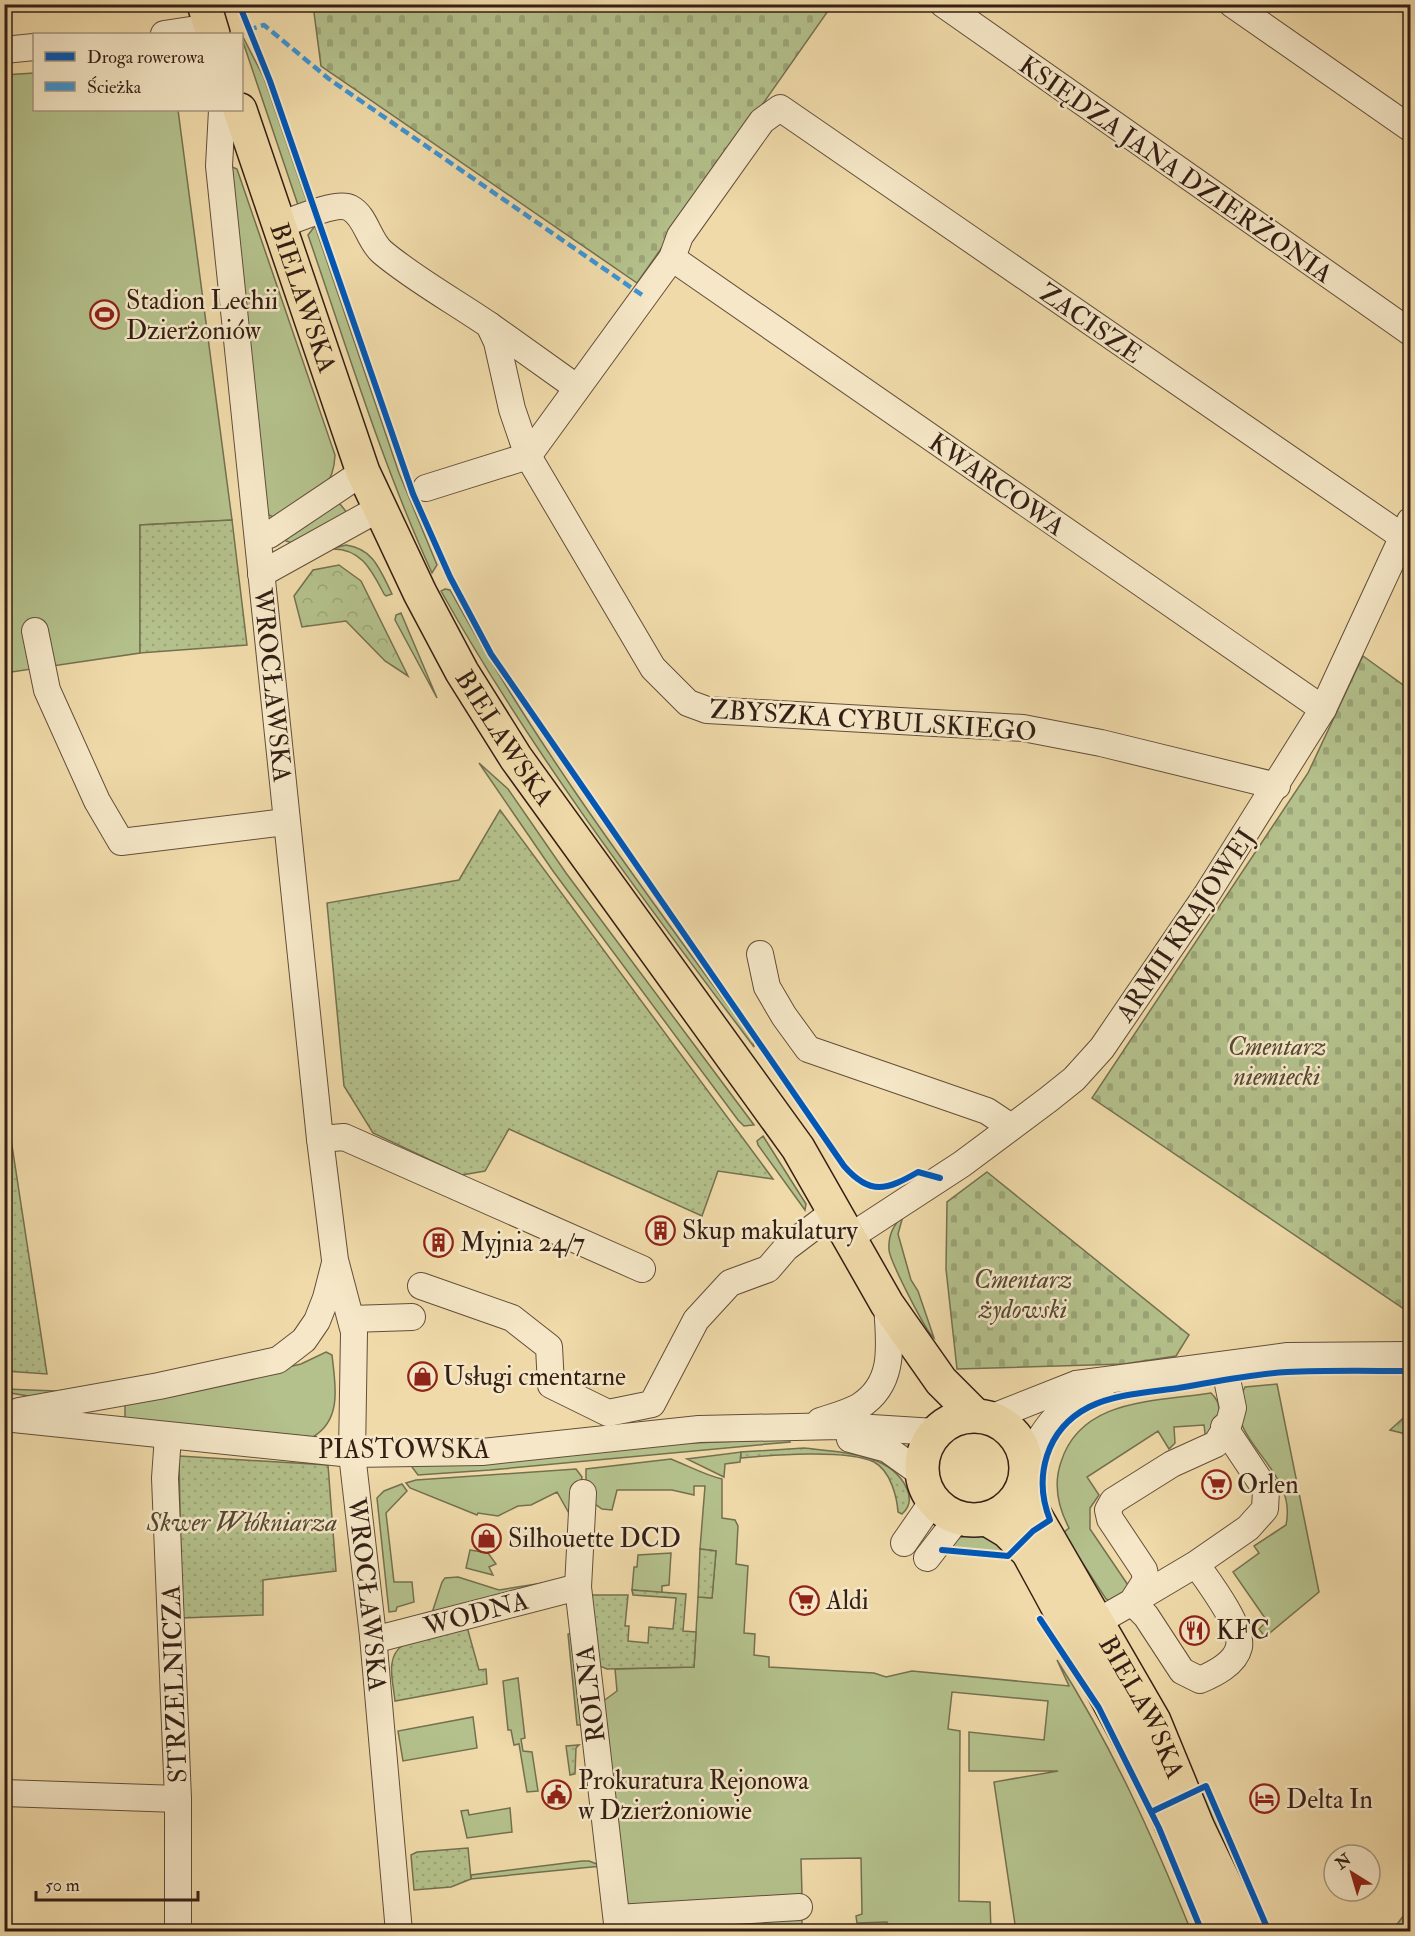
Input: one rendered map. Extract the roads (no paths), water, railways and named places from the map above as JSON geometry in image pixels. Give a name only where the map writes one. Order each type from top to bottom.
[{"type":"main road","name":"BIELAWSKA","points":[[240,111],[363,472],[462,672],[496,728],[798,1148],[843,1223],[887,1304],[938,1430]]},
{"type":"main road","name":"BIELAWSKA","points":[[887,1304],[941,1381],[983,1416]]},
{"type":"main road","points":[[983,1416],[1004,1424],[1015,1434],[1022,1447],[1024,1476],[1001,1513],[950,1503],[924,1452],[938,1430],[960,1417],[983,1416]]},
{"type":"main road","name":"BIELAWSKA","points":[[1024,1476],[1097,1622],[1154,1721],[1154,1755]]},
{"type":"main road","name":"BIELAWSKA","points":[[950,1503],[1007,1531],[1028,1552],[1154,1755],[1188,1832],[1220,1932]]},
{"type":"main road","name":"BIELAWSKA","points":[[1188,1832],[1248,1932]]},
{"type":"street","name":"KSIĘDZA JANA DZIERŻONIA","points":[[943,4],[1410,332]]},
{"type":"street","points":[[1232,4],[1410,128]]},
{"type":"street","points":[[168,33],[209,22]]},
{"type":"street","points":[[4,50],[33,47]]},
{"type":"street","name":"ZACISZE","points":[[672,258],[680,236],[762,121],[780,108],[1407,529]]},
{"type":"street","name":"WROCŁAWSKA","points":[[222,111],[219,166],[285,822],[335,1260],[354,1332],[352,1454],[373,1636],[399,1932]]},
{"type":"street","points":[[280,225],[336,206],[350,208],[363,222],[367,233],[381,251],[576,387]]},
{"type":"street","points":[[426,488],[528,456],[672,258]]},
{"type":"street","name":"KWARCOWA","points":[[672,258],[1323,710]]},
{"type":"street","name":"ZBYSZKA CYBULSKIEGO","points":[[489,325],[497,342],[512,409],[528,456],[653,668],[688,703],[706,710],[1023,728],[1101,743],[1277,786]]},
{"type":"street","points":[[258,537],[269,535],[363,472]]},
{"type":"street","points":[[261,574],[380,508]]},
{"type":"street","name":"ARMII KRAJOWEJ","points":[[421,1286],[512,1318],[549,1347],[551,1385],[608,1413],[652,1404],[696,1320],[730,1283],[768,1269],[786,1248],[843,1223],[962,1164],[1074,1079],[1102,1048],[1277,786],[1323,710],[1407,529]]},
{"type":"street","points":[[35,631],[47,690],[97,801],[121,842],[285,822]]},
{"type":"street","points":[[760,954],[767,987],[784,1016],[808,1049],[987,1111],[1011,1127]]},
{"type":"street","points":[[320,1139],[344,1137],[642,1269]]},
{"type":"street","name":"WROCŁAWSKA","points":[[4,1413],[159,1386],[278,1360],[304,1340],[317,1321],[326,1298],[335,1260]]},
{"type":"street","points":[[803,1428],[859,1406],[879,1389],[890,1360],[887,1304]]},
{"type":"street","points":[[351,1319],[412,1317]]},
{"type":"street","points":[[983,1416],[1076,1384],[1288,1356],[1410,1355]]},
{"type":"street","points":[[1132,1602],[1146,1580],[1144,1570],[1110,1519],[1108,1510],[1113,1501],[1172,1464],[1216,1444],[1224,1427],[1229,1423],[1233,1407],[1224,1365]]},
{"type":"street","points":[[1024,1476],[1050,1421],[1084,1396],[1132,1378]]},
{"type":"street","name":"PIASTOWSKA","points":[[4,1418],[352,1454],[482,1452],[699,1429],[840,1426],[938,1430]]},
{"type":"street","points":[[1097,1622],[1196,1564],[1256,1521],[1265,1509],[1266,1490],[1224,1427]]},
{"type":"street","name":"PIASTOWSKA","points":[[803,1428],[887,1449],[950,1503]]},
{"type":"street","name":"STRZELNICZA","points":[[168,1436],[165,1478],[178,1799],[178,1932]]},
{"type":"street","name":"ROLNA","points":[[583,1493],[578,1587],[617,1925]]},
{"type":"street","points":[[904,1543],[950,1503]]},
{"type":"street","points":[[927,1558],[950,1503]]},
{"type":"street","points":[[1132,1602],[1146,1616],[1182,1671],[1200,1680],[1215,1673],[1232,1659],[1238,1649],[1239,1638],[1218,1597],[1196,1564]]},
{"type":"street","name":"WODNA","points":[[373,1636],[386,1637],[578,1587]]},
{"type":"street","points":[[4,1793],[178,1799]]},
{"type":"street","points":[[617,1925],[799,1907]]},
{"type":"place","name":"Stadion Lechii Dzierżoniów","points":[[105,315]]},
{"type":"place","name":"Skup makulatury","points":[[661,1230]]},
{"type":"place","name":"Myjnia 24/7","points":[[439,1242]]},
{"type":"place","name":"Usługi cmentarne","points":[[422,1376]]},
{"type":"place","name":"Orlen","points":[[1216,1484]]},
{"type":"place","name":"Silhouette DCD","points":[[487,1538]]},
{"type":"place","name":"Aldi","points":[[805,1600]]},
{"type":"place","name":"KFC","points":[[1195,1630]]},
{"type":"place","name":"Prokuratura Rejonowa w Dzierżoniowie","points":[[557,1795]]},
{"type":"place","name":"Delta In","points":[[1265,1799]]},
{"type":"park label","name":"Cmentarz niemiecki","points":[[1277,1061]]},
{"type":"park label","name":"Cmentarz żydowski","points":[[1023,1294]]},
{"type":"park label","name":"Skwer Włókniarza","points":[[242,1522]]}]
